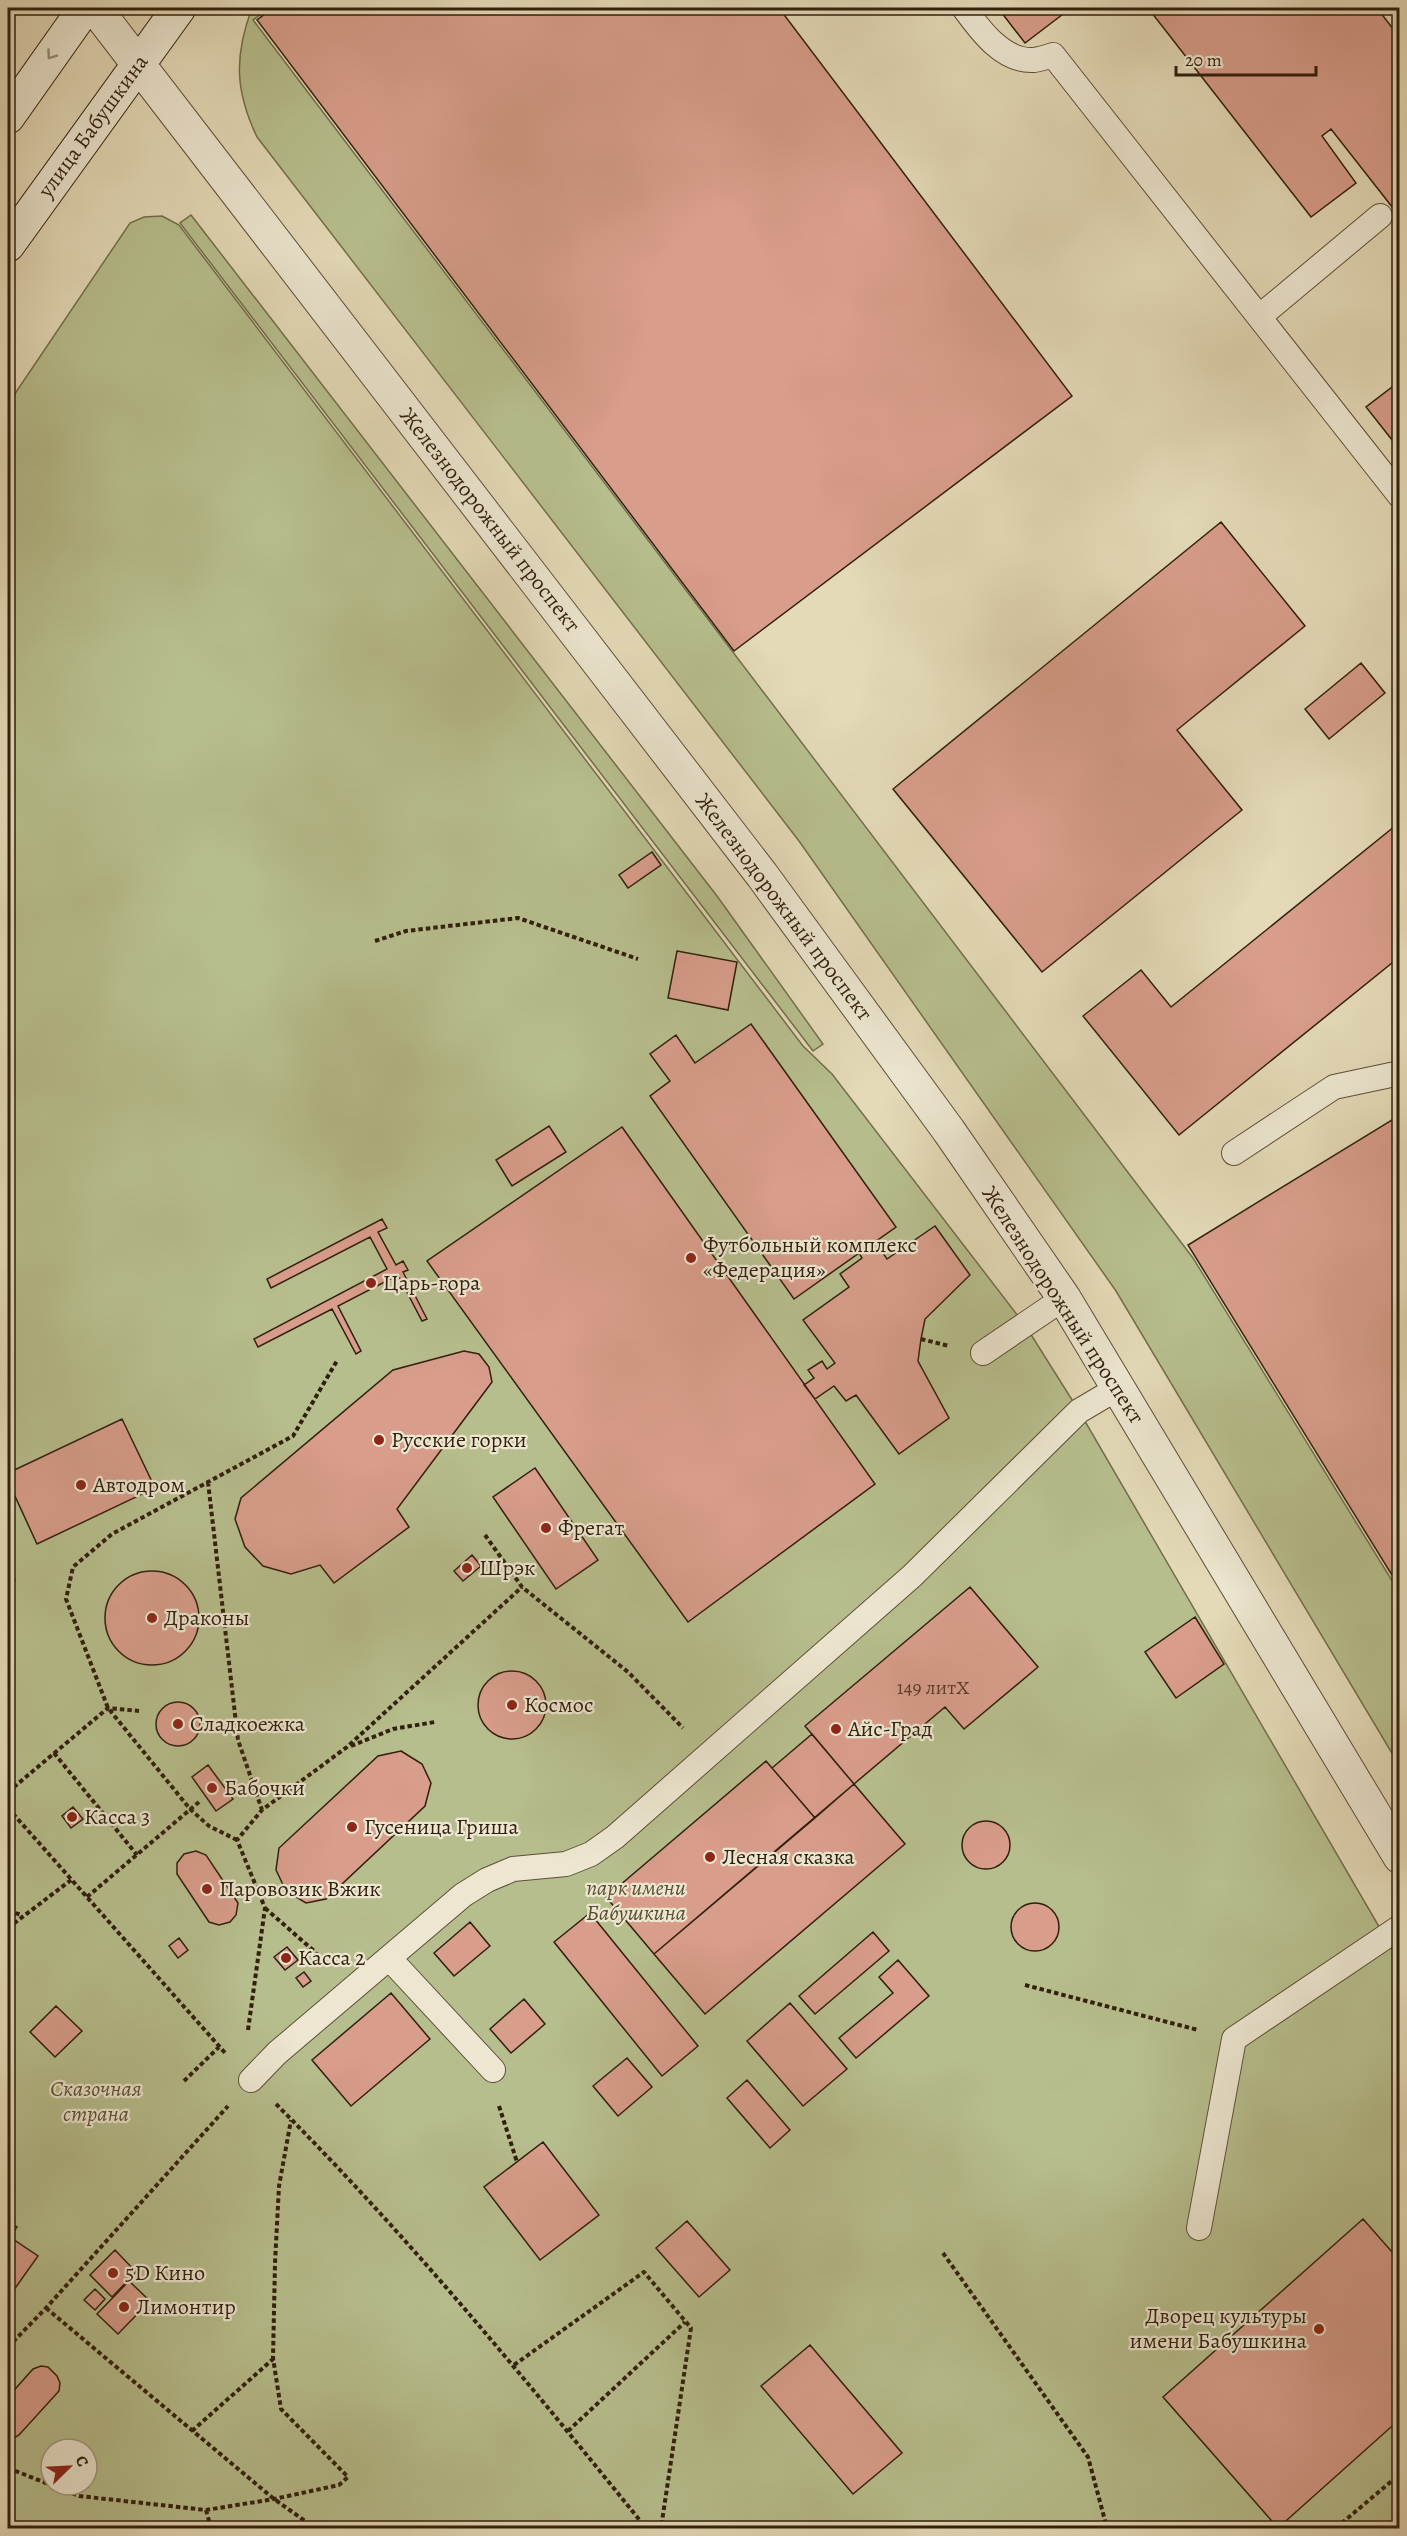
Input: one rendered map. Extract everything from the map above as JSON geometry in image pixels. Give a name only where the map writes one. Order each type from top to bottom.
[{"type":"street","points":[[8,117],[85,8]]},
{"type":"street","name":"Железнодорожный проспект","points":[[95,8],[762,875],[949,1131],[1064,1298],[1400,1857]]},
{"type":"street","name":"улица Бабушкина","points":[[8,245],[179,8]]},
{"type":"lane","points":[[964,8],[977,25],[1007,54],[1033,60],[1053,55],[1400,496]]},
{"type":"lane","points":[[1259,317],[1380,216]]},
{"type":"lane","points":[[1234,1153],[1334,1087],[1400,1073]]},
{"type":"lane","points":[[983,1353],[1064,1298]]},
{"type":"lane","points":[[251,2080],[277,2054],[463,1895],[487,1880],[513,1869],[566,1864],[591,1854],[615,1837],[912,1576],[1079,1411],[1118,1388]]},
{"type":"lane","points":[[1199,2228],[1234,2039],[1400,1927]]},
{"type":"lane","points":[[389,1958],[493,2070]]},
{"type":"path","points":[[375,941],[406,931],[518,918],[638,959]]},
{"type":"path","points":[[338,1359],[293,1436],[112,1534],[73,1567],[66,1599],[108,1708],[190,1809],[209,1826],[237,1840],[265,1908],[314,1951],[349,1992]]},
{"type":"path","points":[[208,1482],[238,1740],[262,1810]]},
{"type":"path","points":[[485,1535],[522,1587],[628,1672],[670,1714],[707,1756]]},
{"type":"path","points":[[237,1840],[262,1810],[347,1747],[522,1587]]},
{"type":"path","points":[[8,1792],[108,1708],[139,1711]]},
{"type":"path","points":[[347,1747],[393,1729],[435,1722]]},
{"type":"path","points":[[54,1754],[137,1855]]},
{"type":"path","points":[[87,1898],[199,1802]]},
{"type":"path","points":[[8,1808],[219,2047],[374,2205],[514,2365],[646,2529]]},
{"type":"path","points":[[8,1928],[71,1880]]},
{"type":"path","points":[[9,2343],[46,2308],[251,2080],[248,2026],[265,1908]]},
{"type":"path","points":[[8,1911],[23,1915]]},
{"type":"path","points":[[1025,1985],[1234,2039]]},
{"type":"path","points":[[184,2082],[219,2047]]},
{"type":"path","points":[[493,2070],[495,2091],[517,2162]]},
{"type":"path","points":[[88,2497],[206,2510],[339,2485],[348,2477],[280,2409],[273,2358],[279,2186],[291,2120]]},
{"type":"path","points":[[943,2253],[1089,2457],[1107,2529]]},
{"type":"path","points":[[514,2365],[644,2272],[691,2328],[661,2529]]},
{"type":"path","points":[[46,2308],[274,2499],[315,2529]]},
{"type":"path","points":[[568,2431],[685,2322]]},
{"type":"path","points":[[192,2431],[273,2358]]},
{"type":"path","points":[[8,2468],[39,2480]]},
{"type":"path","points":[[1336,2529],[1400,2474]]},
{"type":"path","points":[[206,2510],[211,2529]]},
{"type":"green space","points":[[252,8],[269,8],[253,20],[1193,1258],[1399,1592],[1399,1765],[1116,1291],[799,841],[257,137],[244,104],[240,73],[242,42]]},
{"type":"green space","points":[[191,215],[717,896],[823,1044],[813,1051],[180,223]]},
{"type":"green space","name":"парк имени Бабушкина","points":[[162,216],[179,225],[803,1046],[832,1074],[1025,1325],[1079,1411],[1399,1961],[1399,2528],[8,2528],[8,404],[130,223],[144,217]]},
{"type":"building","points":[[273,8],[779,8],[1072,396],[734,651],[257,20]]},
{"type":"building","points":[[998,8],[1071,8],[1025,43]]},
{"type":"building","points":[[1148,8],[1377,8],[1400,38],[1400,217],[1331,129],[1322,136],[1356,183],[1311,217]]},
{"type":"building","points":[[1400,381],[1400,450],[1366,407]]},
{"type":"building","points":[[1221,522],[1305,626],[1177,730],[1242,810],[1042,972],[893,789]]},
{"type":"building","points":[[1361,663],[1385,693],[1329,739],[1305,709]]},
{"type":"building","points":[[1400,822],[1400,972],[1392,963],[1179,1135],[1083,1016],[1141,970],[1171,1007]]},
{"type":"building","points":[[652,852],[661,865],[628,888],[619,875]]},
{"type":"building","points":[[677,951],[737,962],[728,1010],[668,998]]},
{"type":"building","points":[[751,1024],[896,1227],[794,1299],[650,1096],[670,1081],[650,1054],[676,1035],[695,1063]]},
{"type":"building","points":[[1400,1115],[1400,1588],[1188,1245]]},
{"type":"building","points":[[549,1126],[566,1152],[512,1186],[496,1160]]},
{"type":"building","points":[[622,1127],[875,1484],[688,1622],[427,1261]]},
{"type":"building","name":"Царь-гора","points":[[382,1219],[387,1228],[378,1232],[396,1265],[403,1261],[408,1270],[403,1272],[427,1319],[422,1321],[398,1275],[338,1306],[361,1351],[356,1354],[332,1309],[258,1347],[254,1339],[387,1269],[370,1237],[271,1288],[267,1279]]},
{"type":"building","points":[[935,1226],[970,1275],[925,1319],[921,1339],[918,1361],[949,1418],[899,1454],[856,1395],[846,1401],[834,1386],[815,1399],[804,1385],[814,1378],[808,1370],[822,1361],[827,1369],[835,1363],[803,1320],[849,1287],[840,1274],[862,1258],[859,1253],[875,1241],[887,1259]]},
{"type":"building","name":"Русские горки","points":[[464,1351],[479,1354],[489,1367],[492,1382],[397,1509],[409,1527],[334,1583],[320,1565],[291,1574],[263,1566],[245,1547],[235,1519],[241,1498],[393,1370]]},
{"type":"building","name":"Автодром","points":[[122,1419],[155,1488],[37,1544],[8,1481],[8,1473]]},
{"type":"building","name":"Фрегат","points":[[535,1468],[598,1560],[556,1589],[493,1497]]},
{"type":"building","name":"Шрэк","points":[[472,1555],[481,1566],[463,1581],[454,1571]]},
{"type":"building","points":[[8,1565],[15,1580],[8,1584]]},
{"type":"building","name":"Драконы","points":[[152,1571],[170,1574],[185,1585],[196,1600],[199,1618],[196,1636],[185,1651],[170,1662],[152,1665],[134,1662],[119,1651],[108,1636],[105,1618],[108,1600],[119,1585],[134,1574]]},
{"type":"building","points":[[970,1587],[1038,1667],[964,1729],[945,1707],[854,1784],[805,1726]]},
{"type":"building","points":[[1195,1617],[1224,1664],[1176,1698],[1145,1652]]},
{"type":"building","name":"Космос","points":[[512,1671],[525,1674],[536,1681],[543,1692],[546,1705],[543,1718],[536,1729],[525,1736],[512,1739],[499,1736],[488,1729],[481,1718],[478,1705],[481,1692],[488,1681],[499,1674]]},
{"type":"building","name":"Сладкоежка","points":[[178,1702],[193,1709],[200,1724],[193,1739],[178,1746],[163,1739],[156,1724],[163,1709]]},
{"type":"building","points":[[812,1734],[854,1784],[815,1818],[772,1768]]},
{"type":"building","name":"Гусеница Гриша","points":[[401,1751],[422,1764],[431,1783],[425,1806],[326,1899],[306,1903],[286,1891],[276,1870],[279,1848],[378,1756]]},
{"type":"building","name":"Лесная сказка","points":[[766,1761],[815,1818],[654,1954],[606,1897]]},
{"type":"building","name":"Бабочки","points":[[208,1765],[233,1799],[216,1811],[192,1777]]},
{"type":"building","points":[[854,1784],[905,1844],[705,2014],[654,1954]]},
{"type":"building","name":"Касса 3","points":[[73,1807],[83,1819],[71,1828],[62,1816]]},
{"type":"building","points":[[981,1821],[991,1821],[1003,1828],[1010,1840],[1010,1850],[1003,1862],[991,1869],[981,1869],[966,1858],[962,1850],[962,1840],[973,1825]]},
{"type":"building","name":"Паровозик Вжик","points":[[196,1851],[206,1855],[238,1903],[236,1915],[230,1922],[219,1925],[209,1922],[177,1874],[177,1863],[184,1854]]},
{"type":"building","points":[[1030,1903],[1040,1903],[1052,1910],[1059,1922],[1059,1932],[1052,1944],[1040,1951],[1030,1951],[1015,1940],[1011,1932],[1011,1922],[1022,1907]]},
{"type":"building","points":[[590,1913],[698,2046],[662,2076],[554,1942]]},
{"type":"building","points":[[470,1922],[490,1946],[454,1976],[434,1953]]},
{"type":"building","points":[[873,1932],[889,1951],[815,2014],[799,1996]]},
{"type":"building","points":[[179,1938],[188,1950],[178,1958],[169,1946]]},
{"type":"building","name":"Касса 2","points":[[287,1947],[298,1960],[285,1970],[274,1957]]},
{"type":"building","points":[[898,1960],[929,1996],[856,2058],[839,2038],[893,1993],[879,1977]]},
{"type":"building","points":[[304,1972],[311,1981],[303,1987],[296,1978]]},
{"type":"building","points":[[391,1993],[430,2039],[351,2106],[312,2060]]},
{"type":"building","points":[[524,1999],[545,2024],[511,2053],[490,2029]]},
{"type":"building","points":[[790,2003],[847,2069],[803,2106],[747,2041]]},
{"type":"building","points":[[56,2006],[82,2031],[55,2057],[30,2032]]},
{"type":"building","points":[[627,2058],[652,2087],[618,2116],[593,2086]]},
{"type":"building","points":[[747,2080],[790,2130],[770,2148],[727,2098]]},
{"type":"building","points":[[543,2142],[599,2215],[540,2260],[484,2187]]},
{"type":"building","name":"Дворец культуры имени Бабушкина","points":[[1363,2219],[1400,2261],[1400,2419],[1278,2528],[1163,2397]]},
{"type":"building","points":[[8,2221],[17,2227],[10,2237],[38,2256],[11,2294],[8,2292]]},
{"type":"building","points":[[687,2221],[730,2270],[699,2297],[656,2248]]},
{"type":"building","name":"5D Кино","points":[[115,2250],[136,2272],[112,2297],[90,2275]]},
{"type":"building","name":"Лимонтир","points":[[129,2281],[150,2301],[118,2334],[97,2314]]},
{"type":"building","points":[[95,2289],[105,2299],[95,2310],[84,2300]]},
{"type":"building","points":[[810,2345],[902,2453],[853,2494],[761,2386]]},
{"type":"building","points":[[41,2366],[48,2367],[57,2376],[60,2383],[59,2391],[19,2435],[11,2440],[8,2439],[8,2397],[33,2369]]},
{"type":"place","name":"Футбольный комплекс «Федерация»","points":[[691,1258]]},
{"type":"place","name":"Царь-гора","points":[[371,1283]]},
{"type":"place","name":"Русские горки","points":[[379,1440]]},
{"type":"place","name":"Автодром","points":[[81,1485]]},
{"type":"place","name":"Фрегат","points":[[546,1528]]},
{"type":"place","name":"Шрэк","points":[[467,1568]]},
{"type":"place","name":"Драконы","points":[[152,1618]]},
{"type":"place","name":"Космос","points":[[512,1705]]},
{"type":"place","name":"Сладкоежка","points":[[178,1724]]},
{"type":"place","name":"Айс-Град","points":[[836,1729]]},
{"type":"place","name":"Бабочки","points":[[212,1788]]},
{"type":"place","name":"Касса 3","points":[[72,1817]]},
{"type":"place","name":"Гусеница Гриша","points":[[352,1827]]},
{"type":"place","name":"Лесная сказка","points":[[710,1857]]},
{"type":"place","name":"Паровозик Вжик","points":[[207,1889]]},
{"type":"place","name":"Касса 2","points":[[286,1958]]},
{"type":"place","name":"5D Кино","points":[[113,2273]]},
{"type":"place","name":"Лимонтир","points":[[124,2307]]},
{"type":"place","name":"Дворец культуры имени Бабушкина","points":[[1319,2329]]},
{"type":"park label","name":"Сказочная страна","points":[[96,2102]]}]
